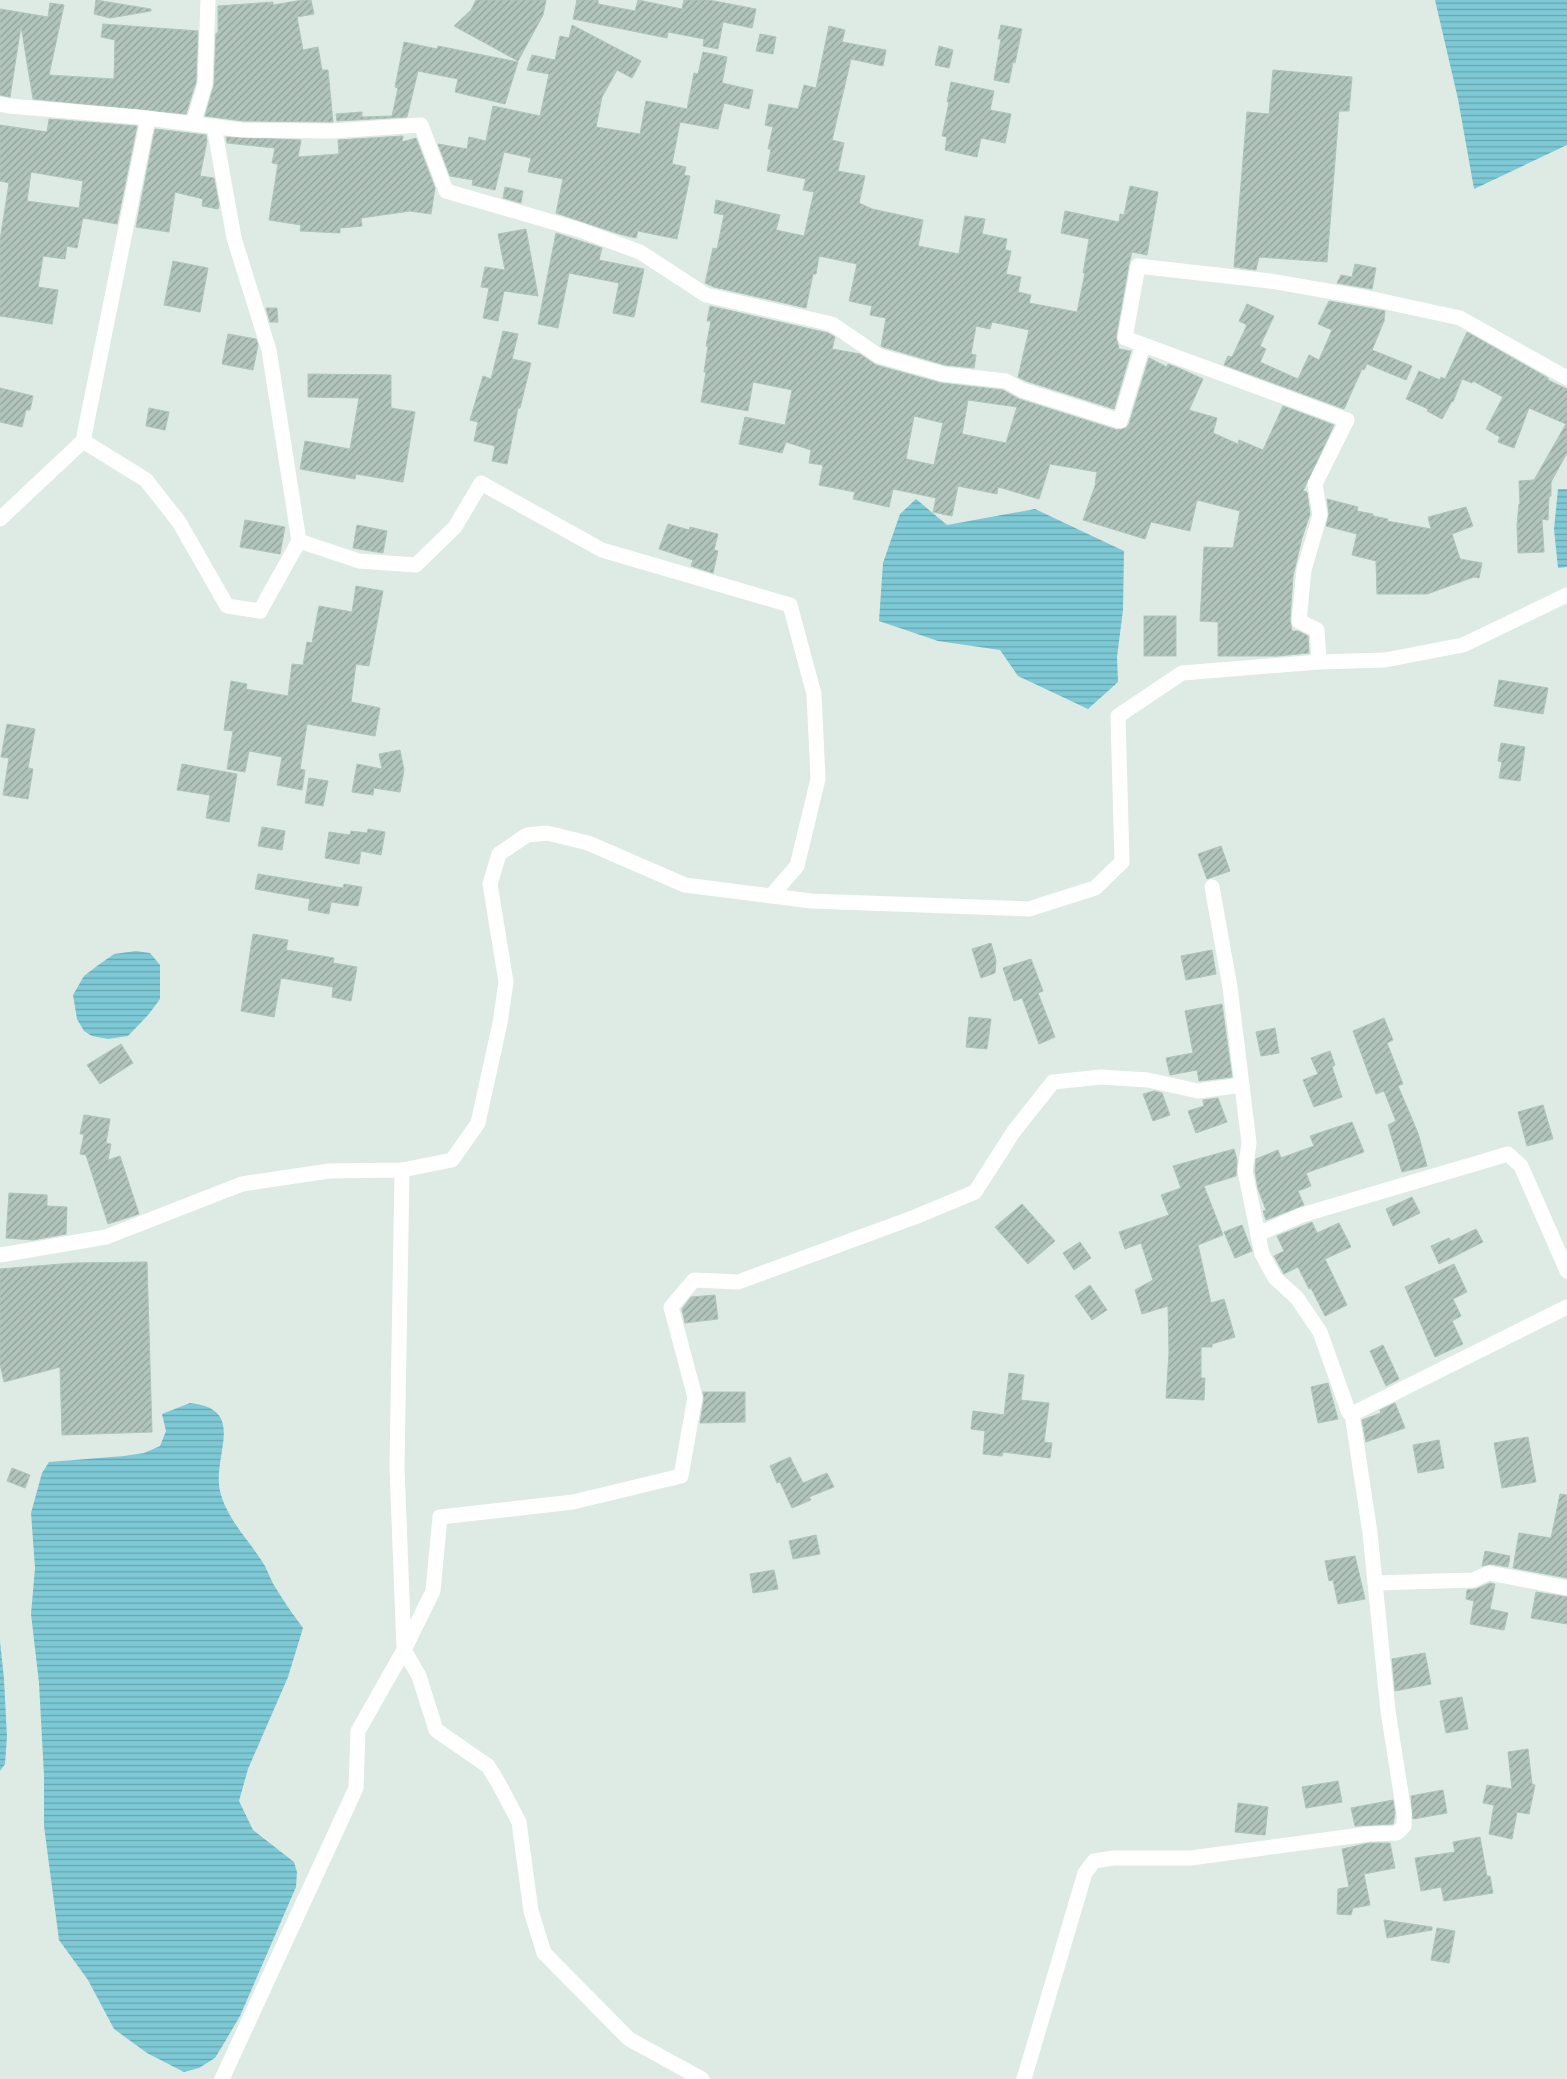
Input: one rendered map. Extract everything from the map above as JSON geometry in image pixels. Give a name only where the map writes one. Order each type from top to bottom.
[{"type":"street","points":[[193,124],[205,84],[208,0]]},
{"type":"street","points":[[0,104],[148,118],[242,130],[332,131],[421,125],[446,191],[580,230],[640,252],[706,295],[832,324],[879,356],[943,374],[1006,381],[1022,390],[1120,421],[1143,345]]},
{"type":"street","points":[[0,519],[83,441],[148,118]]},
{"type":"street","points":[[83,441],[146,480],[179,522],[227,606],[260,611],[299,541],[269,350],[234,238],[214,126]]},
{"type":"street","points":[[1319,662],[1317,630],[1299,621],[1304,570],[1320,515],[1315,484],[1347,420],[1125,338],[1138,266],[1270,281],[1368,298],[1460,318],[1567,378]]},
{"type":"street","points":[[299,541],[359,561],[416,565],[455,527],[481,483],[602,550],[790,605],[814,694],[818,779],[797,866],[771,896]]},
{"type":"street","points":[[0,1255],[106,1237],[242,1184],[329,1171],[402,1170],[452,1160],[478,1123],[500,1023],[506,982],[490,884],[499,854],[527,835],[547,833],[588,843],[685,885],[811,901],[1029,909],[1095,888],[1122,862],[1118,716],[1182,673],[1319,662],[1384,660],[1463,645],[1567,595]]},
{"type":"street","points":[[1024,2079],[1085,1873],[1094,1862],[1114,1858],[1191,1858],[1368,1834],[1397,1833],[1404,1826],[1404,1812],[1388,1711],[1370,1533],[1352,1414],[1349,1413],[1320,1332],[1297,1298],[1275,1278],[1262,1254],[1245,1170],[1250,1143],[1230,987],[1212,887]]},
{"type":"street","points":[[222,2079],[356,1788],[358,1730],[404,1650],[433,1591],[440,1517],[573,1502],[681,1476],[695,1397],[671,1307],[694,1280],[738,1282],[915,1217],[975,1192],[1014,1131],[1053,1082],[1101,1077],[1148,1080],[1198,1091],[1242,1085]]},
{"type":"street","points":[[1258,1234],[1311,1212],[1508,1154],[1521,1166],[1567,1271]]},
{"type":"street","points":[[402,1170],[397,1467],[404,1650],[419,1676],[436,1730],[488,1766],[500,1784],[519,1822],[531,1911],[544,1953],[629,2040],[702,2079]]},
{"type":"street","points":[[1352,1414],[1567,1306]]},
{"type":"street","points":[[1375,1582],[1473,1580],[1489,1573],[1567,1588]]},
{"type":"water","points":[[1435,0],[1567,0],[1567,145],[1474,189],[1458,99]]},
{"type":"water","points":[[1558,489],[1567,489],[1567,567],[1558,568],[1554,529]]},
{"type":"water","points":[[916,499],[947,525],[1035,509],[1124,551],[1123,610],[1117,657],[1118,682],[1088,709],[1018,676],[1000,650],[938,641],[879,621],[883,563],[900,514]]},
{"type":"water","points":[[136,951],[150,953],[160,965],[160,999],[128,1036],[108,1039],[92,1036],[84,1031],[77,1019],[73,995],[84,976],[114,954]]},
{"type":"water","points":[[190,1403],[208,1407],[218,1414],[223,1424],[224,1436],[219,1477],[223,1502],[233,1521],[265,1566],[275,1587],[303,1628],[288,1677],[248,1769],[239,1801],[253,1830],[294,1862],[297,1872],[296,1887],[240,2016],[223,2045],[215,2058],[199,2068],[184,2072],[147,2053],[114,2029],[88,1980],[59,1940],[44,1826],[44,1776],[39,1683],[31,1614],[35,1568],[31,1513],[42,1473],[49,1462],[144,1453],[160,1446],[166,1431],[162,1414]]},
{"type":"water","points":[[0,1641],[7,1737],[5,1764],[0,1771]]},
{"type":"building","points":[[96,0],[151,9],[151,11],[110,18],[94,14]]},
{"type":"building","points":[[311,0],[314,14],[297,17],[303,50],[318,47],[322,70],[328,70],[333,122],[243,121],[205,116],[214,85],[218,6],[273,2],[273,5]]},
{"type":"building","points":[[476,0],[546,0],[543,15],[518,61],[454,26],[471,10]]},
{"type":"building","points":[[577,0],[598,0],[598,4],[635,11],[638,0],[682,9],[684,0],[709,0],[756,9],[752,28],[723,22],[718,49],[703,46],[704,39],[668,32],[667,38],[573,19]]},
{"type":"building","points":[[50,3],[64,5],[49,75],[114,79],[115,40],[101,37],[103,24],[198,31],[196,82],[186,114],[33,99],[21,26],[10,97],[0,95],[0,9],[48,17]]},
{"type":"building","points":[[572,25],[641,61],[632,78],[617,70],[602,97],[596,127],[640,134],[646,101],[687,109],[694,73],[698,74],[703,52],[727,57],[722,83],[753,90],[749,109],[724,103],[718,129],[680,122],[672,164],[686,167],[684,175],[690,176],[677,239],[638,231],[636,238],[556,213],[563,179],[528,172],[531,158],[504,152],[495,190],[472,185],[473,180],[450,176],[438,144],[467,149],[469,137],[486,141],[493,106],[540,116],[549,74],[527,70],[532,55],[555,60],[560,36],[569,38]]},
{"type":"building","points":[[1001,25],[1022,29],[1009,83],[994,80],[1001,39],[998,39]]},
{"type":"building","points":[[829,26],[845,30],[842,42],[886,50],[883,66],[851,59],[832,140],[844,143],[838,171],[865,176],[859,203],[872,209],[923,220],[918,246],[959,254],[965,216],[985,219],[982,234],[1007,239],[1005,250],[1011,251],[1006,274],[1021,277],[1018,292],[1031,295],[1029,303],[1077,312],[1085,273],[1083,273],[1089,239],[1061,233],[1065,211],[1119,222],[1120,214],[1124,215],[1130,186],[1158,192],[1147,255],[1132,252],[1129,264],[1116,337],[1119,349],[1131,351],[1114,409],[1018,377],[1029,330],[992,322],[990,329],[976,326],[971,354],[976,355],[974,368],[945,365],[881,346],[886,318],[870,315],[872,306],[849,301],[857,264],[819,256],[806,308],[714,287],[705,283],[713,248],[717,249],[724,215],[714,213],[716,200],[780,215],[776,230],[804,236],[814,192],[803,190],[806,179],[767,171],[771,149],[768,149],[773,127],[765,125],[769,104],[798,109],[804,85],[816,88]]},
{"type":"building","points":[[760,34],[776,37],[773,54],[756,51]]},
{"type":"building","points":[[404,42],[437,49],[438,46],[518,62],[505,104],[455,92],[458,79],[418,71],[407,117],[337,121],[336,114],[362,112],[362,117],[392,116],[398,88],[395,87]]},
{"type":"building","points":[[939,46],[953,50],[949,68],[935,65]]},
{"type":"building","points":[[1273,70],[1352,77],[1349,111],[1339,111],[1327,262],[1259,257],[1256,270],[1234,267],[1247,112],[1269,114]]},
{"type":"building","points":[[951,82],[994,91],[990,110],[1011,114],[1005,143],[981,138],[977,157],[945,150],[947,137],[942,136]]},
{"type":"building","points":[[49,119],[137,126],[117,224],[83,218],[77,248],[67,246],[65,259],[43,256],[38,287],[58,290],[52,324],[0,316],[0,240],[9,183],[0,181],[0,125],[47,132]],"holes":[[[31,172],[83,181],[79,208],[27,201]]]},
{"type":"building","points":[[155,129],[206,135],[207,141],[200,176],[214,178],[219,205],[218,209],[202,206],[203,199],[175,192],[169,232],[136,227]]},
{"type":"building","points":[[403,136],[402,142],[416,138],[435,188],[431,214],[410,211],[361,218],[362,226],[340,228],[340,233],[300,231],[301,225],[269,220],[278,164],[272,163],[275,148],[227,143],[226,137],[301,140],[298,157],[339,154],[338,140]]},
{"type":"building","points":[[505,187],[523,191],[521,203],[503,198]]},
{"type":"building","points":[[526,229],[538,296],[504,291],[498,321],[483,318],[489,288],[481,287],[485,267],[505,270],[498,234]]},
{"type":"building","points":[[556,233],[602,248],[599,260],[644,269],[634,317],[613,313],[619,283],[569,273],[558,328],[538,324]]},
{"type":"building","points":[[173,261],[208,268],[200,312],[164,305]]},
{"type":"building","points":[[1355,264],[1376,268],[1372,289],[1337,283],[1341,275],[1352,277]]},
{"type":"building","points":[[1329,301],[1385,311],[1384,321],[1372,350],[1412,366],[1406,380],[1367,364],[1364,370],[1362,369],[1344,409],[1224,365],[1228,356],[1232,357],[1247,325],[1239,321],[1247,304],[1274,316],[1260,346],[1266,349],[1260,362],[1298,379],[1309,355],[1319,360],[1332,330],[1318,324]]},
{"type":"building","points":[[710,306],[828,333],[835,337],[832,349],[860,354],[876,365],[941,383],[1003,390],[1019,399],[1117,430],[1126,428],[1129,424],[1149,358],[1167,367],[1168,364],[1203,379],[1189,410],[1217,418],[1213,433],[1238,444],[1239,440],[1263,450],[1283,406],[1334,425],[1303,491],[1307,492],[1310,514],[1293,576],[1290,620],[1292,631],[1298,631],[1308,636],[1309,653],[1277,656],[1218,656],[1218,622],[1200,621],[1204,547],[1233,548],[1240,511],[1197,500],[1190,531],[1151,522],[1145,539],[1083,520],[1096,483],[1097,472],[1050,464],[1039,499],[998,487],[997,494],[958,486],[952,516],[933,512],[936,498],[893,489],[889,507],[853,499],[855,492],[819,485],[823,465],[809,463],[811,450],[786,442],[782,453],[739,444],[745,417],[785,425],[792,390],[753,382],[748,411],[701,402],[706,372],[704,372],[708,346],[706,346],[711,321],[707,321]],"holes":[[[968,400],[1017,407],[1006,443],[962,434]],[[914,416],[943,423],[934,465],[906,459]]]},
{"type":"building","points":[[266,308],[277,308],[278,322],[270,322]]},
{"type":"building","points":[[503,331],[518,334],[512,359],[531,363],[520,408],[518,408],[507,464],[492,461],[495,446],[474,441],[478,422],[470,420],[483,376],[491,379]]},
{"type":"building","points":[[1467,332],[1548,378],[1548,380],[1567,389],[1567,453],[1551,482],[1548,520],[1542,519],[1544,552],[1518,553],[1519,481],[1534,480],[1566,424],[1529,408],[1514,448],[1498,442],[1500,437],[1486,429],[1503,397],[1473,381],[1472,383],[1462,379],[1453,402],[1442,419],[1427,411],[1428,409],[1406,399],[1419,371],[1440,380],[1441,377],[1445,379]]},
{"type":"building","points":[[228,334],[256,339],[258,345],[253,370],[222,364]]},
{"type":"building","points":[[308,374],[391,375],[391,408],[415,412],[403,482],[356,474],[355,479],[300,469],[305,441],[350,449],[359,398],[308,397]]},
{"type":"building","points":[[0,388],[33,396],[30,410],[26,410],[22,427],[0,422]]},
{"type":"building","points":[[149,408],[169,412],[165,430],[146,426]]},
{"type":"building","points":[[1327,499],[1358,507],[1357,511],[1388,519],[1387,521],[1431,529],[1428,517],[1466,507],[1473,526],[1452,534],[1460,559],[1482,563],[1479,578],[1474,577],[1427,594],[1377,594],[1376,561],[1352,555],[1357,534],[1326,526],[1329,514]]},
{"type":"building","points":[[245,520],[285,527],[280,554],[240,547]]},
{"type":"building","points":[[668,524],[689,530],[690,527],[718,534],[714,550],[718,551],[713,573],[691,566],[693,560],[659,549]]},
{"type":"building","points":[[357,525],[387,531],[383,553],[353,548]]},
{"type":"building","points":[[356,586],[383,591],[369,666],[356,664],[351,702],[380,708],[375,736],[307,724],[300,769],[305,770],[302,790],[277,785],[282,757],[249,751],[245,772],[227,769],[233,731],[224,730],[231,681],[247,684],[246,689],[288,696],[292,664],[303,665],[307,642],[312,643],[319,606],[352,612]]},
{"type":"building","points":[[1144,616],[1176,616],[1176,656],[1144,656]]},
{"type":"building","points":[[1499,680],[1548,688],[1543,714],[1494,706]]},
{"type":"building","points":[[7,724],[35,729],[28,768],[33,769],[28,799],[3,795],[9,758],[1,757]]},
{"type":"building","points":[[1501,743],[1525,747],[1520,781],[1499,778],[1502,762],[1498,761]]},
{"type":"building","points":[[400,750],[404,770],[400,792],[374,788],[373,795],[352,792],[357,764],[382,769],[379,754]]},
{"type":"building","points":[[182,764],[237,774],[229,822],[206,818],[210,795],[177,790]]},
{"type":"building","points":[[309,778],[328,781],[323,806],[305,803]]},
{"type":"building","points":[[262,827],[285,831],[282,850],[258,846]]},
{"type":"building","points":[[368,829],[385,832],[381,855],[361,851],[359,864],[325,858],[329,832],[350,835],[351,831],[367,833]]},
{"type":"building","points":[[1221,846],[1230,871],[1207,879],[1198,854]]},
{"type":"building","points":[[258,874],[343,888],[344,884],[362,887],[358,906],[331,902],[329,914],[308,910],[310,899],[255,889]]},
{"type":"building","points":[[253,934],[288,940],[286,950],[334,958],[333,963],[357,967],[351,1001],[332,997],[333,987],[281,978],[274,1017],[241,1011]]},
{"type":"building","points":[[991,943],[996,960],[995,973],[981,978],[972,949]]},
{"type":"building","points":[[1212,950],[1216,974],[1186,980],[1181,956]]},
{"type":"building","points":[[1031,959],[1043,991],[1038,993],[1055,1037],[1039,1044],[1022,998],[1014,1001],[1003,968]]},
{"type":"building","points":[[1222,1004],[1232,1077],[1199,1081],[1197,1070],[1170,1075],[1166,1058],[1193,1053],[1185,1011]]},
{"type":"building","points":[[969,1017],[991,1019],[987,1049],[966,1047]]},
{"type":"building","points":[[1384,1018],[1393,1040],[1387,1043],[1403,1084],[1398,1086],[1418,1133],[1427,1166],[1402,1172],[1388,1125],[1396,1121],[1384,1091],[1376,1094],[1353,1031]]},
{"type":"building","points":[[1275,1028],[1279,1053],[1261,1056],[1256,1032]]},
{"type":"building","points":[[121,1044],[133,1063],[100,1084],[87,1065]]},
{"type":"building","points":[[1330,1051],[1335,1065],[1332,1067],[1342,1097],[1314,1107],[1303,1080],[1318,1074],[1311,1058]]},
{"type":"building","points":[[1154,1091],[1162,1093],[1170,1115],[1153,1121],[1143,1094]]},
{"type":"building","points":[[1218,1098],[1227,1122],[1196,1133],[1188,1111],[1204,1106],[1203,1100]]},
{"type":"building","points":[[1543,1105],[1553,1139],[1527,1146],[1518,1112]]},
{"type":"building","points":[[84,1115],[110,1119],[106,1143],[111,1144],[108,1160],[120,1156],[139,1214],[108,1224],[86,1155],[80,1154],[84,1134],[80,1134]]},
{"type":"building","points":[[1352,1122],[1364,1152],[1306,1173],[1311,1186],[1298,1191],[1304,1205],[1266,1220],[1263,1211],[1266,1210],[1258,1189],[1255,1171],[1256,1159],[1278,1150],[1281,1158],[1314,1146],[1310,1136]]},
{"type":"building","points":[[1234,1149],[1237,1160],[1236,1176],[1204,1186],[1223,1235],[1198,1245],[1211,1303],[1224,1299],[1235,1337],[1212,1344],[1212,1347],[1201,1347],[1201,1378],[1205,1378],[1204,1400],[1166,1398],[1169,1353],[1168,1306],[1142,1314],[1135,1290],[1153,1280],[1141,1243],[1125,1249],[1119,1232],[1169,1215],[1161,1195],[1181,1188],[1173,1166]]},
{"type":"building","points":[[9,1193],[47,1195],[47,1206],[67,1207],[66,1234],[33,1240],[6,1238]]},
{"type":"building","points":[[1412,1197],[1420,1213],[1393,1226],[1386,1209]]},
{"type":"building","points":[[1022,1204],[1055,1241],[1028,1264],[995,1227]]},
{"type":"building","points":[[1312,1222],[1317,1233],[1339,1223],[1351,1247],[1325,1259],[1347,1305],[1325,1316],[1298,1267],[1284,1274],[1274,1256],[1284,1251],[1277,1236]]},
{"type":"building","points":[[1242,1225],[1252,1251],[1235,1258],[1224,1232]]},
{"type":"building","points":[[1476,1229],[1483,1242],[1439,1264],[1431,1246],[1449,1238],[1451,1241]]},
{"type":"building","points":[[1080,1242],[1091,1258],[1074,1270],[1063,1253]]},
{"type":"building","points":[[147,1262],[152,1432],[62,1435],[60,1367],[4,1382],[0,1364],[0,1269],[73,1263]]},
{"type":"building","points":[[1454,1264],[1467,1292],[1453,1299],[1461,1316],[1452,1321],[1463,1344],[1435,1357],[1405,1287]]},
{"type":"building","points":[[1090,1285],[1107,1310],[1092,1320],[1075,1296]]},
{"type":"building","points":[[715,1295],[718,1319],[685,1323],[682,1309],[691,1297]]},
{"type":"building","points":[[1383,1345],[1399,1379],[1386,1386],[1370,1351]]},
{"type":"building","points":[[1009,1373],[1024,1375],[1021,1400],[1049,1403],[1044,1442],[1052,1443],[1050,1458],[1003,1452],[1002,1456],[983,1454],[985,1431],[971,1429],[973,1411],[1004,1415]]},
{"type":"building","points":[[1328,1383],[1338,1419],[1318,1423],[1311,1387]]},
{"type":"building","points":[[703,1392],[745,1392],[745,1422],[700,1423],[704,1399]]},
{"type":"building","points":[[1395,1403],[1405,1428],[1366,1442],[1362,1420],[1381,1413],[1380,1410]]},
{"type":"building","points":[[1528,1437],[1536,1482],[1502,1488],[1494,1443]]},
{"type":"building","points":[[1439,1440],[1444,1468],[1418,1473],[1413,1445]]},
{"type":"building","points":[[790,1457],[803,1483],[827,1473],[834,1487],[809,1497],[811,1500],[792,1508],[780,1482],[777,1483],[770,1466]]},
{"type":"building","points":[[12,1468],[30,1475],[25,1488],[7,1481]]},
{"type":"building","points":[[1560,1494],[1567,1495],[1567,1578],[1513,1568],[1519,1533],[1551,1538]]},
{"type":"building","points":[[816,1535],[820,1554],[793,1559],[789,1541]]},
{"type":"building","points":[[1485,1551],[1510,1556],[1508,1567],[1491,1564],[1482,1566]]},
{"type":"building","points":[[1355,1556],[1365,1599],[1338,1604],[1333,1580],[1329,1581],[1325,1561]]},
{"type":"building","points":[[774,1570],[778,1589],[753,1593],[750,1574]]},
{"type":"building","points":[[1490,1583],[1495,1584],[1490,1609],[1508,1613],[1504,1630],[1470,1624],[1474,1601],[1466,1599],[1467,1590],[1476,1589]]},
{"type":"building","points":[[1536,1592],[1567,1597],[1567,1624],[1531,1618]]},
{"type":"building","points":[[1425,1653],[1431,1684],[1395,1691],[1392,1659]]},
{"type":"building","points":[[1462,1697],[1468,1729],[1446,1733],[1440,1701]]},
{"type":"building","points":[[1528,1749],[1532,1784],[1535,1785],[1529,1814],[1517,1812],[1512,1839],[1489,1834],[1494,1805],[1483,1803],[1487,1785],[1512,1789],[1508,1752]]},
{"type":"building","points":[[1338,1781],[1342,1802],[1306,1808],[1302,1787]]},
{"type":"building","points":[[1443,1790],[1447,1813],[1413,1819],[1411,1796]]},
{"type":"building","points":[[1393,1800],[1395,1813],[1393,1824],[1355,1826],[1351,1808]]},
{"type":"building","points":[[1238,1803],[1268,1807],[1265,1835],[1235,1832]]},
{"type":"building","points":[[1480,1837],[1487,1876],[1490,1876],[1493,1893],[1444,1901],[1441,1887],[1421,1891],[1415,1858],[1455,1852],[1453,1842]]},
{"type":"building","points":[[1369,1843],[1390,1843],[1395,1868],[1364,1874],[1370,1905],[1353,1908],[1351,1915],[1337,1914],[1338,1889],[1349,1887],[1342,1849]]},
{"type":"building","points":[[1384,1920],[1432,1927],[1432,1930],[1387,1938]]},
{"type":"building","points":[[1437,1928],[1455,1931],[1449,1963],[1431,1960]]}]
